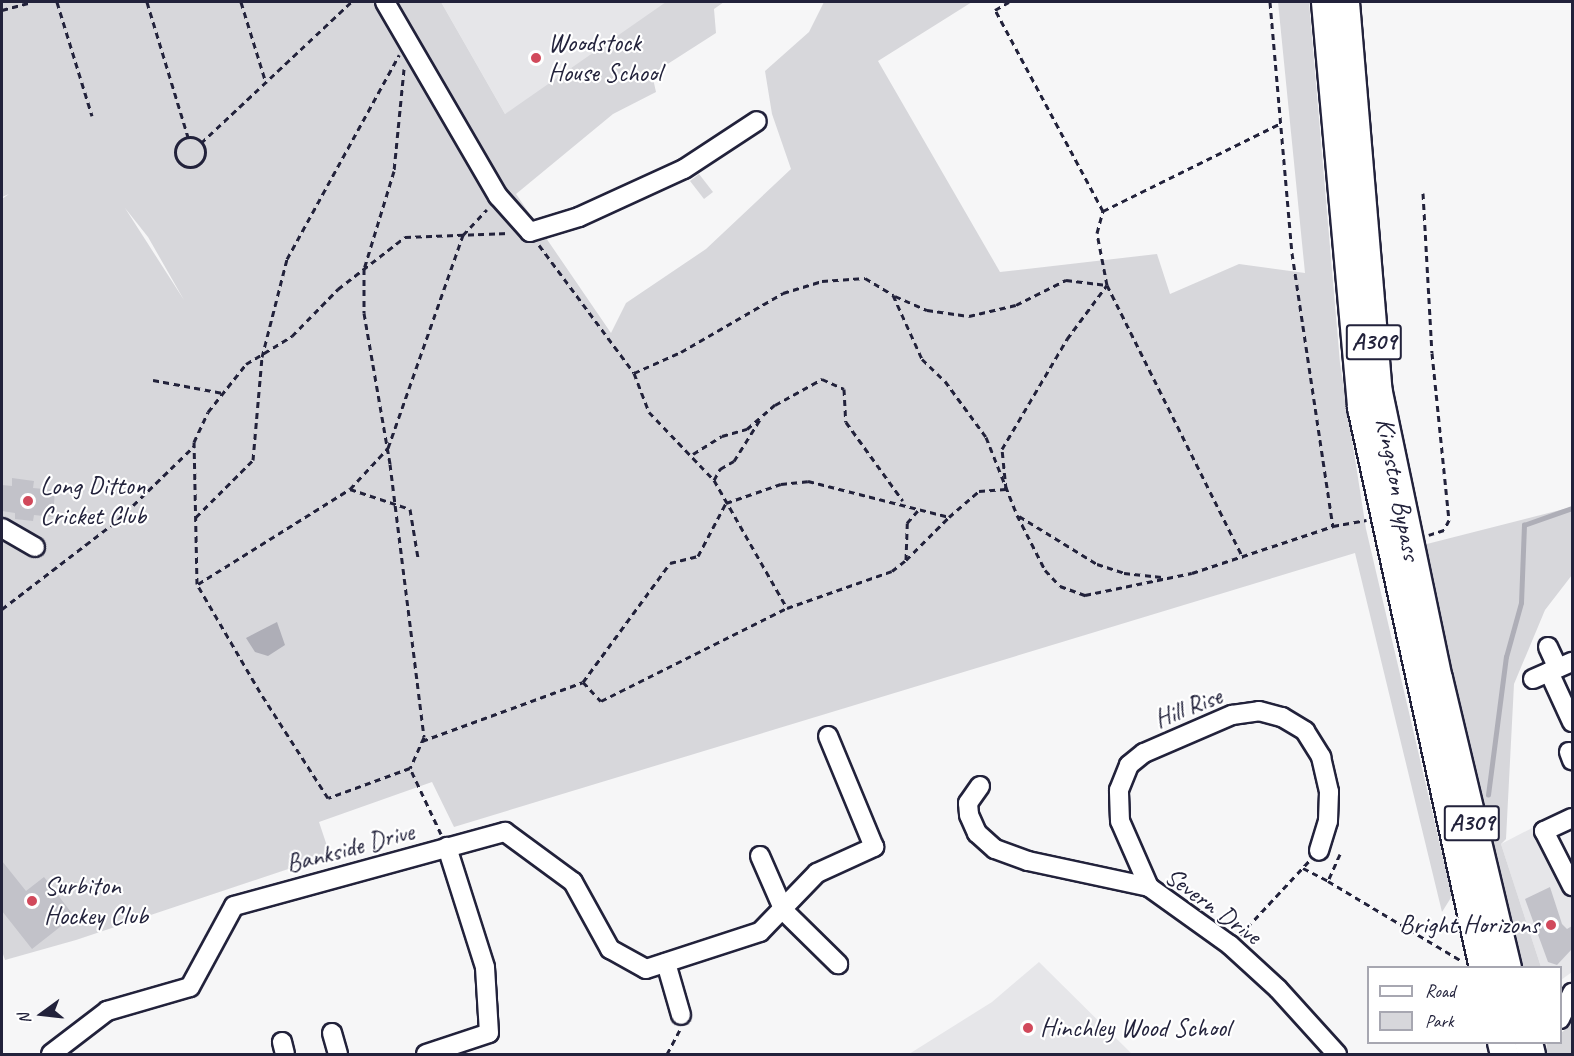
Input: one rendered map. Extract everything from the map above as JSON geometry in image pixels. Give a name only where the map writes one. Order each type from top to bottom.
[{"type":"highway","name":"Kingston Bypass","points":[[1325,2],[1361,407],[1383,518],[1483,966]]},
{"type":"highway","name":"Kingston Bypass","points":[[1345,2],[1378,392],[1408,542],[1507,966]]},
{"type":"street","points":[[385,2],[498,196],[530,232],[579,217],[684,169],[757,121]]},
{"type":"street","points":[[2,528],[35,547]]},
{"type":"street","points":[[1548,647],[1553,670],[1572,722]]},
{"type":"street","name":"Hill Rise","points":[[1149,887],[1120,820],[1119,790],[1129,765],[1144,753],[1232,715],[1259,711],[1282,717],[1305,731],[1321,757],[1329,792],[1328,820],[1319,851]]},
{"type":"street","points":[[784,911],[816,873],[874,847],[828,736]]},
{"type":"street","name":"Severn Drive","points":[[980,786],[969,802],[969,815],[977,833],[995,849],[1061,869],[1149,887],[1230,945],[1278,989],[1337,1054]]},
{"type":"street","points":[[1572,818],[1544,831],[1572,886]]},
{"type":"street","name":"Bankside Drive","points":[[51,1054],[107,1011],[190,987],[234,906],[505,832],[573,882],[610,949],[646,969],[760,932],[784,911]]},
{"type":"street","points":[[426,1054],[489,1033],[485,967],[447,848]]},
{"type":"street","points":[[760,856],[784,911],[838,964]]},
{"type":"street","points":[[666,963],[681,1015]]},
{"type":"street","points":[[1562,1000],[1572,988]]},
{"type":"street","points":[[1562,1015],[1572,993]]},
{"type":"street","points":[[332,1033],[338,1054]]},
{"type":"path","points":[[2,10],[31,2]]},
{"type":"path","points":[[57,2],[92,116]]},
{"type":"path","points":[[147,2],[188,137],[201,143]]},
{"type":"path","points":[[241,2],[266,83]]},
{"type":"path","points":[[201,143],[351,2]]},
{"type":"path","points":[[1009,2],[995,10],[1103,211],[1097,233],[1107,285],[1243,558]]},
{"type":"path","points":[[1270,2],[1292,253],[1332,526]]},
{"type":"path","points":[[407,40],[394,171],[364,269],[364,313],[388,448],[392,501],[422,741],[410,768],[328,798],[197,584],[194,446],[208,412],[246,364],[292,336],[338,289],[364,269],[405,237],[530,232],[634,372],[649,412],[693,454],[714,480],[787,608]]},
{"type":"path","points":[[195,518],[253,460],[263,354],[287,260],[407,40]]},
{"type":"path","points":[[1103,211],[1281,123]]},
{"type":"path","points":[[188,137],[179,142],[175,151],[178,160],[185,166],[202,160],[201,143]]},
{"type":"path","points":[[1408,542],[1444,530],[1449,520],[1432,353],[1423,193]]},
{"type":"path","points":[[197,584],[350,489],[388,448],[463,235],[498,196]]},
{"type":"path","points":[[634,372],[681,352],[783,293],[822,281],[865,278],[893,295],[927,310],[969,316],[1016,305],[1066,280],[1107,285]]},
{"type":"path","points":[[1006,489],[1002,449],[1067,339],[1107,285]]},
{"type":"path","points":[[893,295],[922,358],[945,381],[986,437],[1017,515],[1045,570],[1060,586],[1086,595],[1167,578],[1243,558],[1332,526],[1383,518]]},
{"type":"path","points":[[693,454],[722,435],[747,429],[762,416],[822,379],[844,389],[846,422],[903,503]]},
{"type":"path","points":[[153,380],[223,393]]},
{"type":"path","points":[[714,480],[720,469],[734,461],[762,416]]},
{"type":"path","points":[[2,609],[118,520],[194,446]]},
{"type":"path","points":[[422,741],[583,682],[670,563],[698,556],[726,503],[781,484],[808,482],[921,507],[949,517]]},
{"type":"path","points":[[350,489],[392,501],[410,509],[418,558]]},
{"type":"path","points":[[583,682],[601,701],[787,608],[892,571],[979,491],[1006,489]]},
{"type":"path","points":[[906,560],[907,523],[921,507]]},
{"type":"path","points":[[1017,515],[1097,564],[1124,573],[1167,578]]},
{"type":"path","points":[[410,768],[447,848]]},
{"type":"path","points":[[1230,945],[1319,851]]},
{"type":"path","points":[[1328,881],[1340,854]]},
{"type":"path","points":[[1302,868],[1460,958],[1462,966]]},
{"type":"path","points":[[667,1054],[683,1025],[681,1015]]},
{"type":"shaded area","name":"Woodstock House School","points":[[441,2],[694,2],[505,114]]},
{"type":"shaded area","points":[[277,622],[285,645],[268,656],[255,652],[246,638]]},
{"type":"shaded area","points":[[1534,827],[1558,880],[1572,897],[1572,972],[1562,979],[1562,966],[1541,966],[1501,844]]},
{"type":"shaded area","name":"Hinchley Wood School","points":[[1039,962],[1132,1054],[909,1054],[992,1002]]},
{"type":"green space","points":[[2,2],[441,2],[505,114],[666,2],[724,2],[714,9],[716,33],[652,74],[656,92],[613,114],[516,194],[611,333],[626,303],[706,249],[791,169],[772,114],[765,71],[809,32],[824,2],[972,2],[878,61],[1000,272],[1157,254],[1170,294],[1239,264],[1305,273],[1278,2],[1309,2],[1340,363],[1366,529],[1452,896],[1442,912],[1355,553],[454,827],[432,782],[319,822],[330,855],[76,940],[5,960],[2,951],[2,199],[9,194],[2,197]],"holes":[[[125,208],[148,237],[184,300]]]},
{"type":"green space","points":[[699,174],[713,192],[704,199],[690,181]]},
{"type":"green space","points":[[1572,507],[1572,575],[1545,610],[1514,684],[1506,839],[1501,844],[1541,966],[1518,966],[1419,546]]},
{"type":"green space","points":[[1572,1024],[1572,1054],[1546,1054],[1547,1044],[1562,1044],[1562,1032]]},
{"type":"building","name":"Long Ditton Cricket Club","points":[[12,478],[34,481],[33,488],[55,490],[53,517],[34,515],[33,521],[15,519],[15,513],[2,511],[2,485],[12,486]]},
{"type":"building","name":"Surbiton Hockey Club","points":[[2,861],[26,891],[44,877],[74,916],[32,949],[2,911]]},
{"type":"building","name":"Bright Horizons","points":[[1550,887],[1562,924],[1567,929],[1572,926],[1572,949],[1557,965],[1548,962],[1525,899]]},
{"type":"waterway","points":[[1488,795],[1506,657],[1521,603],[1524,525],[1572,508]]},
{"type":"place","name":"Woodstock House School","points":[[536,58]]},
{"type":"place","name":"Long Ditton Cricket Club","points":[[28,501]]},
{"type":"place","name":"Surbiton Hockey Club","points":[[32,901]]},
{"type":"place","name":"Bright Horizons","points":[[1551,925]]},
{"type":"place","name":"Hinchley Wood School","points":[[1028,1028]]}]
